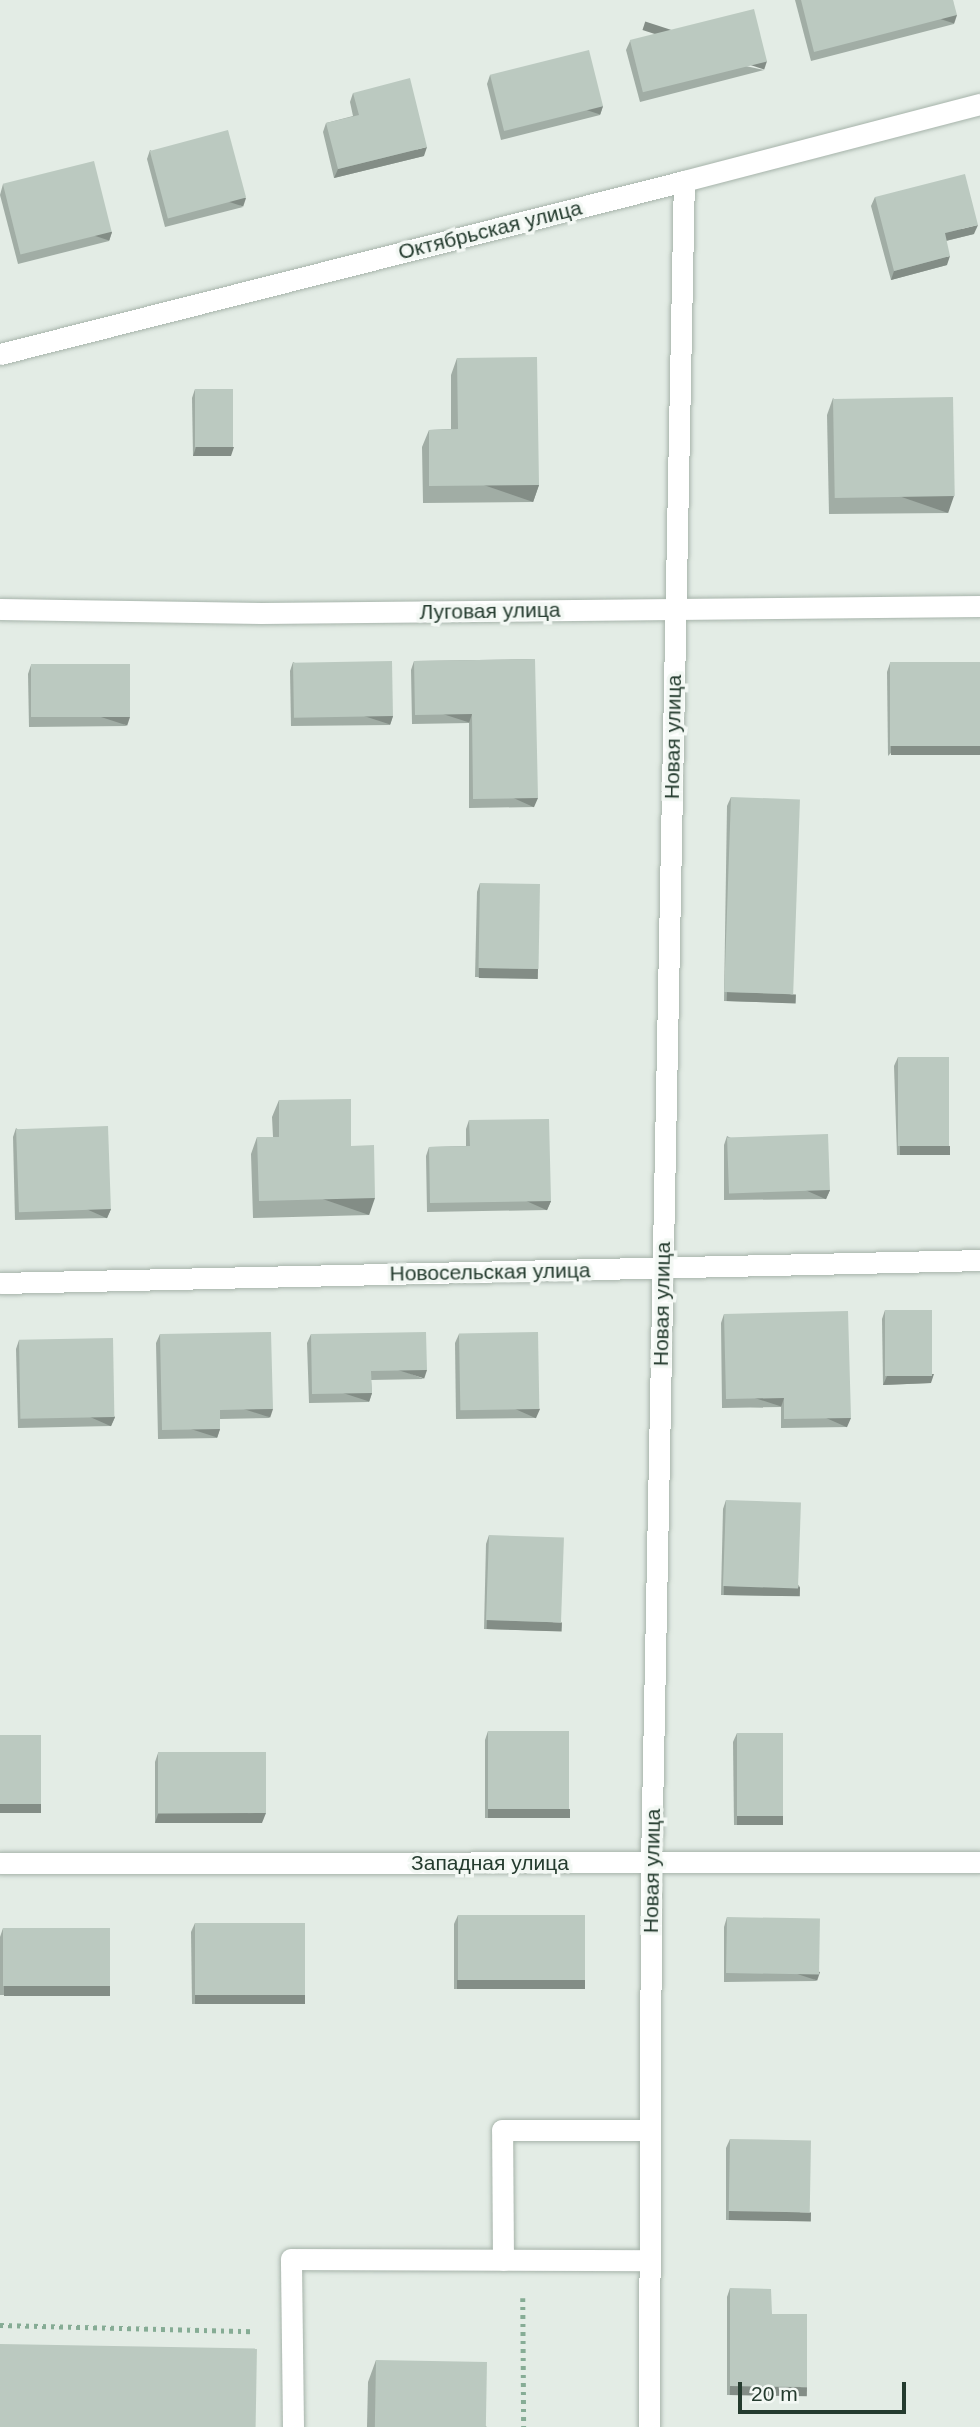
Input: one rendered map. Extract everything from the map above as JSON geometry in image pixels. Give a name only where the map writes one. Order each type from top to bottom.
[{"type":"street","name":"Октябрьская улица","points":[[0,354],[980,104]]},
{"type":"street","name":"Новая улица","points":[[649,2427],[651,1864],[684,181]]},
{"type":"street","name":"Луговая улица","points":[[0,609],[261,613],[980,606]]},
{"type":"street","name":"Новосельская улица","points":[[0,1283],[980,1260]]},
{"type":"street","name":"Западная улица","points":[[0,1863],[980,1862]]},
{"type":"street","points":[[513,2260],[502,2130],[650,2130]]},
{"type":"street","points":[[293,2427],[291,2259],[650,2260]]},
{"type":"path","points":[[513,2260],[524,2427]]},
{"type":"path","points":[[0,2325],[292,2332]]},
{"type":"building","points":[[801,0],[953,0],[957,15],[814,52]]},
{"type":"building","points":[[754,9],[767,61],[643,92],[630,40]]},
{"type":"building","points":[[589,50],[603,106],[504,131],[490,75]]},
{"type":"building","points":[[410,78],[427,147],[338,169],[326,123],[359,115],[353,93]]},
{"type":"building","points":[[228,130],[246,198],[168,219],[150,151]]},
{"type":"building","points":[[94,161],[112,232],[20,255],[3,184]]},
{"type":"building","points":[[965,174],[978,225],[945,233],[950,256],[894,271],[875,197]]},
{"type":"building","points":[[537,357],[539,485],[429,486],[429,430],[458,429],[457,358]]},
{"type":"building","points":[[195,389],[233,389],[233,447],[195,447]]},
{"type":"building","points":[[953,397],[955,496],[835,498],[833,399]]},
{"type":"building","points":[[535,659],[538,798],[473,799],[472,714],[415,715],[414,661]]},
{"type":"building","points":[[392,661],[393,716],[294,718],[293,663]]},
{"type":"building","points":[[890,662],[980,662],[980,746],[890,746]]},
{"type":"building","points":[[31,664],[130,664],[130,717],[31,717]]},
{"type":"building","points":[[731,797],[800,799],[793,994],[724,992]]},
{"type":"building","points":[[480,883],[540,884],[539,969],[479,968]]},
{"type":"building","points":[[898,1057],[949,1057],[949,1146],[898,1146]]},
{"type":"building","points":[[351,1099],[351,1146],[374,1145],[375,1198],[259,1201],[257,1137],[279,1137],[279,1100]]},
{"type":"building","points":[[549,1119],[551,1201],[430,1203],[429,1147],[470,1146],[469,1120]]},
{"type":"building","points":[[108,1126],[111,1209],[19,1212],[16,1129]]},
{"type":"building","points":[[828,1134],[830,1190],[729,1193],[727,1138]]},
{"type":"building","points":[[885,1310],[932,1310],[932,1376],[885,1376]]},
{"type":"building","points":[[848,1311],[851,1418],[784,1419],[784,1398],[726,1399],[724,1314]]},
{"type":"building","points":[[271,1332],[273,1409],[220,1410],[220,1429],[162,1430],[160,1334]]},
{"type":"building","points":[[426,1332],[427,1370],[371,1371],[372,1393],[312,1394],[311,1334]]},
{"type":"building","points":[[538,1332],[539,1409],[460,1410],[459,1333]]},
{"type":"building","points":[[113,1338],[114,1417],[20,1419],[19,1340]]},
{"type":"building","points":[[726,1500],[801,1503],[798,1589],[723,1586]]},
{"type":"building","points":[[489,1535],[564,1538],[561,1623],[486,1620]]},
{"type":"building","points":[[488,1731],[569,1731],[569,1809],[488,1809]]},
{"type":"building","points":[[737,1733],[783,1733],[783,1816],[737,1816]]},
{"type":"building","points":[[0,1735],[41,1735],[41,1804],[0,1804]]},
{"type":"building","points":[[158,1752],[266,1752],[266,1813],[158,1813]]},
{"type":"building","points":[[458,1915],[585,1915],[585,1980],[458,1980]]},
{"type":"building","points":[[727,1917],[820,1919],[819,1975],[726,1973]]},
{"type":"building","points":[[195,1923],[305,1923],[305,1995],[195,1995]]},
{"type":"building","points":[[3,1928],[110,1928],[110,1986],[3,1986]]},
{"type":"building","points":[[730,2139],[811,2140],[810,2212],[729,2211]]},
{"type":"building","points":[[730,2288],[771,2289],[772,2314],[807,2314],[807,2387],[730,2386]]},
{"type":"building","points":[[0,2344],[257,2348],[256,2427],[0,2427]]},
{"type":"building","points":[[376,2360],[487,2362],[486,2427],[375,2427]]}]
